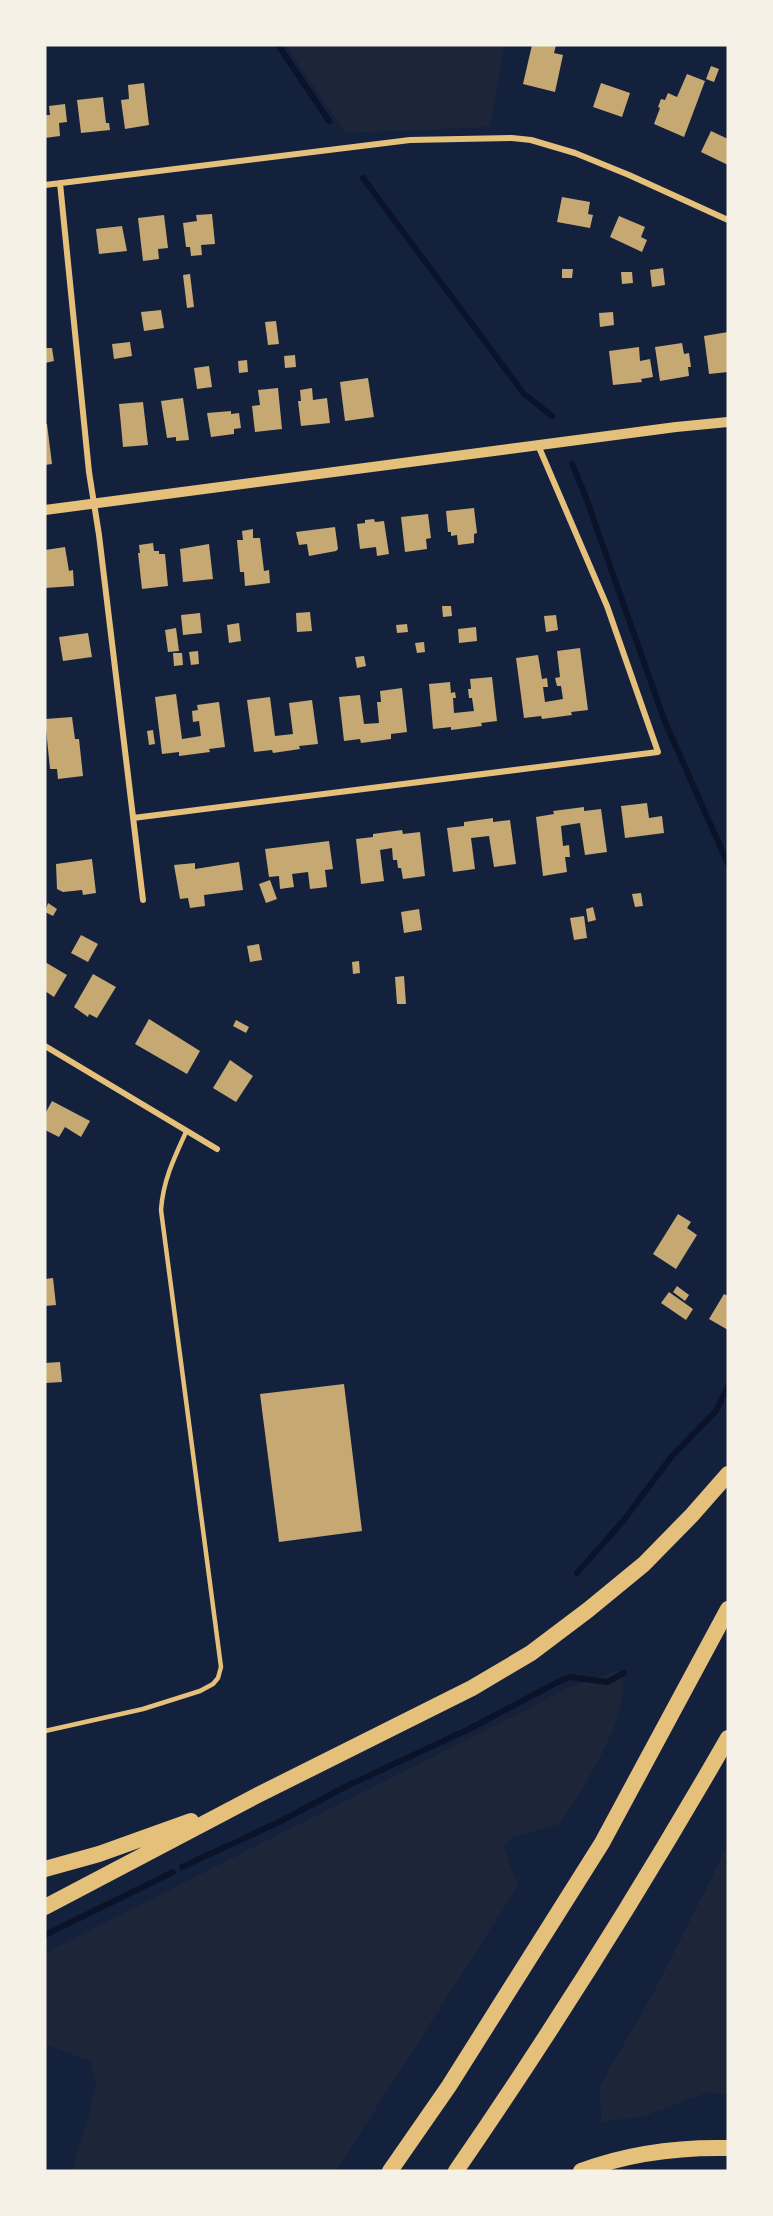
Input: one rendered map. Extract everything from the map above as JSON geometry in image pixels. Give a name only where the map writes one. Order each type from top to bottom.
[{"type":"highway","points":[[45,1907],[256,1796],[472,1688],[531,1653],[644,1564],[728,1474]]},
{"type":"highway","points":[[390,2171],[449,2086],[602,1843],[728,1609]]},
{"type":"highway","points":[[456,2171],[581,1983],[659,1857],[728,1738]]},
{"type":"highway","points":[[45,1869],[99,1854],[256,1796]]},
{"type":"highway","points":[[581,2171],[649,2152],[693,2147],[728,2148]]},
{"type":"street","points":[[45,185],[411,140],[512,138],[531,140],[575,153],[728,220]]},
{"type":"street","points":[[60,183],[88,472],[94,503],[143,900]]},
{"type":"street","points":[[45,510],[676,426],[728,422]]},
{"type":"street","points":[[134,818],[658,752],[607,606],[538,445]]},
{"type":"street","points":[[45,1046],[217,1149]]},
{"type":"lane","points":[[45,1731],[142,1710],[200,1691],[213,1684],[218,1678],[221,1667],[161,1210],[162,1192],[168,1173],[186,1132]]},
{"type":"shaded area","points":[[286,45],[504,45],[490,127],[345,133]]},
{"type":"shaded area","points":[[619,1670],[623,1684],[620,1706],[608,1742],[599,1759],[560,1824],[512,1837],[504,1848],[518,1886],[336,2171],[73,2171],[96,2083],[90,2061],[45,2044],[45,1953],[568,1688]]},
{"type":"shaded area","points":[[728,1845],[728,2095],[709,2092],[644,2116],[601,2122],[600,2085],[654,1992]]},
{"type":"building","points":[[532,45],[556,45],[554,53],[563,55],[555,92],[523,84]]},
{"type":"building","points":[[711,66],[719,69],[714,82],[706,79]]},
{"type":"building","points":[[687,74],[705,81],[684,137],[654,124],[661,99],[665,100],[668,93],[677,97]]},
{"type":"building","points":[[144,83],[149,125],[125,129],[121,100],[129,99],[128,85]]},
{"type":"building","points":[[601,83],[630,93],[622,117],[593,107]]},
{"type":"building","points":[[103,97],[106,123],[109,123],[110,130],[81,133],[77,100]]},
{"type":"building","points":[[65,104],[67,122],[59,123],[60,136],[45,138],[45,115],[50,115],[49,106]]},
{"type":"building","points":[[711,131],[728,139],[728,165],[701,152]]},
{"type":"building","points":[[562,197],[590,202],[588,214],[593,215],[590,228],[557,222]]},
{"type":"building","points":[[212,214],[215,244],[201,245],[202,255],[191,256],[190,247],[186,247],[183,223],[197,221],[196,215]]},
{"type":"building","points":[[164,215],[168,248],[158,249],[159,259],[143,261],[138,218]]},
{"type":"building","points":[[619,216],[645,227],[641,237],[647,240],[642,252],[610,237]]},
{"type":"building","points":[[122,226],[127,251],[99,254],[96,229]]},
{"type":"building","points":[[663,268],[665,285],[652,287],[650,270]]},
{"type":"building","points":[[562,269],[573,269],[572,278],[562,278]]},
{"type":"building","points":[[621,272],[632,272],[633,283],[622,284]]},
{"type":"building","points":[[190,274],[194,307],[187,308],[183,275]]},
{"type":"building","points":[[161,310],[164,328],[144,331],[141,312]]},
{"type":"building","points":[[613,312],[614,325],[600,327],[599,313]]},
{"type":"building","points":[[276,321],[279,344],[268,345],[265,322]]},
{"type":"building","points":[[728,332],[728,372],[709,374],[704,336]]},
{"type":"building","points":[[130,342],[132,356],[114,359],[112,344]]},
{"type":"building","points":[[682,343],[684,354],[689,353],[691,367],[688,367],[689,376],[660,381],[655,347]]},
{"type":"building","points":[[639,347],[640,361],[650,359],[653,377],[641,379],[642,382],[613,385],[609,351]]},
{"type":"building","points":[[45,348],[52,348],[54,361],[45,363]]},
{"type":"building","points":[[295,355],[296,367],[285,368],[284,356]]},
{"type":"building","points":[[247,360],[248,372],[239,373],[238,361]]},
{"type":"building","points":[[209,366],[212,387],[197,389],[194,368]]},
{"type":"building","points":[[368,378],[374,417],[345,421],[340,382]]},
{"type":"building","points":[[278,388],[282,429],[255,432],[252,406],[260,405],[258,390]]},
{"type":"building","points":[[312,388],[313,400],[327,398],[330,423],[301,426],[298,401],[301,401],[300,390]]},
{"type":"building","points":[[183,398],[189,440],[176,441],[176,437],[167,438],[161,401]]},
{"type":"building","points":[[143,402],[148,445],[123,447],[119,404]]},
{"type":"building","points":[[231,411],[231,414],[239,413],[241,428],[234,429],[234,434],[211,437],[207,413]]},
{"type":"building","points":[[45,424],[47,424],[52,464],[45,465]]},
{"type":"building","points":[[474,508],[477,533],[474,534],[474,543],[458,545],[457,535],[451,536],[451,532],[448,532],[446,511]]},
{"type":"building","points":[[428,514],[431,538],[426,539],[427,549],[405,552],[401,517]]},
{"type":"building","points":[[374,519],[375,522],[384,521],[389,554],[377,556],[376,547],[360,549],[357,524]]},
{"type":"building","points":[[335,527],[338,549],[336,551],[309,556],[307,544],[299,545],[296,532]]},
{"type":"building","points":[[253,529],[253,538],[260,538],[264,571],[269,570],[270,583],[245,586],[244,572],[240,572],[237,540],[243,540],[242,531]]},
{"type":"building","points":[[153,543],[154,551],[165,554],[168,586],[142,589],[139,545]]},
{"type":"building","points":[[209,544],[213,579],[183,582],[180,549]]},
{"type":"building","points":[[65,547],[69,571],[73,570],[74,586],[45,588],[45,550]]},
{"type":"building","points":[[442,606],[451,606],[452,616],[443,617]]},
{"type":"building","points":[[310,612],[312,631],[297,632],[296,613]]},
{"type":"building","points":[[200,613],[202,633],[183,635],[181,615]]},
{"type":"building","points":[[556,615],[558,630],[546,632],[544,616]]},
{"type":"building","points":[[239,623],[241,641],[229,643],[227,625]]},
{"type":"building","points":[[407,624],[408,632],[397,633],[396,625]]},
{"type":"building","points":[[476,627],[477,641],[459,643],[458,629]]},
{"type":"building","points":[[176,628],[179,651],[168,652],[165,630]]},
{"type":"building","points":[[88,633],[92,657],[63,661],[59,637]]},
{"type":"building","points":[[424,642],[425,652],[417,653],[415,643]]},
{"type":"building","points":[[580,648],[588,710],[571,712],[572,715],[542,719],[541,716],[524,718],[516,658],[538,655],[542,679],[547,678],[548,687],[543,687],[545,702],[563,699],[561,686],[557,686],[555,678],[560,677],[557,651]]},
{"type":"building","points":[[198,651],[199,664],[191,665],[189,652]]},
{"type":"building","points":[[173,653],[182,653],[183,665],[174,666]]},
{"type":"building","points":[[364,656],[366,666],[357,668],[355,657]]},
{"type":"building","points":[[492,677],[497,721],[481,723],[482,726],[451,730],[451,727],[433,729],[429,684],[450,682],[451,693],[455,692],[456,698],[453,698],[454,713],[474,711],[472,698],[469,698],[470,679]]},
{"type":"building","points":[[402,688],[407,732],[391,734],[391,739],[361,743],[360,739],[344,741],[339,697],[360,695],[364,724],[379,723],[377,702],[381,702],[380,691]]},
{"type":"building","points":[[176,694],[182,739],[201,736],[199,721],[193,722],[192,711],[198,710],[197,705],[219,702],[225,747],[209,749],[210,752],[179,756],[179,752],[162,754],[155,697]]},
{"type":"building","points":[[270,697],[275,736],[293,734],[289,703],[312,700],[318,744],[273,753],[272,750],[254,752],[247,700]]},
{"type":"building","points":[[72,717],[75,739],[79,739],[83,776],[58,779],[57,769],[50,769],[45,719]]},
{"type":"building","points":[[153,730],[155,744],[149,745],[147,731]]},
{"type":"building","points":[[647,803],[649,818],[662,816],[664,833],[625,838],[621,806]]},
{"type":"building","points":[[584,807],[584,811],[601,809],[607,852],[585,855],[580,823],[561,826],[563,846],[569,845],[570,857],[565,857],[567,872],[543,876],[536,817],[554,814],[553,811]]},
{"type":"building","points":[[493,818],[493,822],[510,820],[516,864],[494,867],[489,836],[471,838],[475,869],[453,872],[447,828],[464,826],[464,822]]},
{"type":"building","points":[[402,830],[403,834],[420,832],[425,876],[403,879],[397,860],[393,860],[392,848],[380,850],[384,881],[361,884],[356,839]]},
{"type":"building","points":[[329,841],[333,869],[325,870],[327,887],[310,889],[308,872],[292,874],[294,887],[280,889],[279,876],[269,877],[265,849]]},
{"type":"building","points":[[92,859],[96,893],[83,895],[82,890],[63,892],[57,889],[56,864]]},
{"type":"building","points":[[239,862],[243,890],[204,895],[205,906],[190,908],[188,898],[180,899],[174,865],[195,863],[195,869]]},
{"type":"building","points":[[270,880],[277,899],[266,903],[259,884]]},
{"type":"building","points":[[641,893],[643,906],[635,907],[632,894]]},
{"type":"building","points":[[48,903],[57,909],[53,916],[45,912]]},
{"type":"building","points":[[593,907],[596,920],[588,922],[586,909]]},
{"type":"building","points":[[419,909],[422,930],[404,933],[401,912]]},
{"type":"building","points":[[584,916],[587,938],[574,940],[570,918]]},
{"type":"building","points":[[81,935],[98,944],[88,962],[71,953]]},
{"type":"building","points":[[259,944],[262,960],[250,962],[247,946]]},
{"type":"building","points":[[359,961],[360,973],[353,974],[352,962]]},
{"type":"building","points":[[45,962],[67,975],[54,997],[45,991]]},
{"type":"building","points":[[93,974],[116,987],[97,1018],[89,1014],[88,1017],[74,1007]]},
{"type":"building","points":[[404,976],[406,1004],[397,1004],[395,977]]},
{"type":"building","points":[[149,1019],[200,1051],[187,1074],[135,1044]]},
{"type":"building","points":[[236,1020],[249,1027],[246,1033],[233,1026]]},
{"type":"building","points":[[230,1060],[253,1076],[236,1102],[213,1088]]},
{"type":"building","points":[[52,1101],[90,1121],[81,1137],[65,1127],[59,1137],[45,1130],[45,1114]]},
{"type":"building","points":[[678,1214],[691,1222],[687,1228],[697,1235],[676,1269],[653,1254]]},
{"type":"building","points":[[53,1278],[56,1305],[45,1306],[45,1279]]},
{"type":"building","points":[[677,1286],[689,1295],[685,1301],[673,1292]]},
{"type":"building","points":[[669,1292],[693,1309],[686,1320],[661,1303]]},
{"type":"building","points":[[724,1294],[728,1296],[728,1330],[709,1319]]},
{"type":"building","points":[[60,1362],[62,1382],[45,1383],[45,1363]]},
{"type":"building","points":[[344,1384],[362,1531],[279,1542],[260,1394]]},
{"type":"waterway","points":[[278,45],[329,121]]},
{"type":"waterway","points":[[363,178],[524,394],[552,416]]},
{"type":"waterway","points":[[572,464],[665,722],[728,864]]},
{"type":"waterway","points":[[577,1573],[623,1521],[672,1456],[716,1411],[728,1386]]},
{"type":"waterway","points":[[182,1867],[467,1730],[556,1683],[570,1677],[607,1682],[624,1673]]},
{"type":"waterway","points":[[45,1935],[173,1872]]}]
